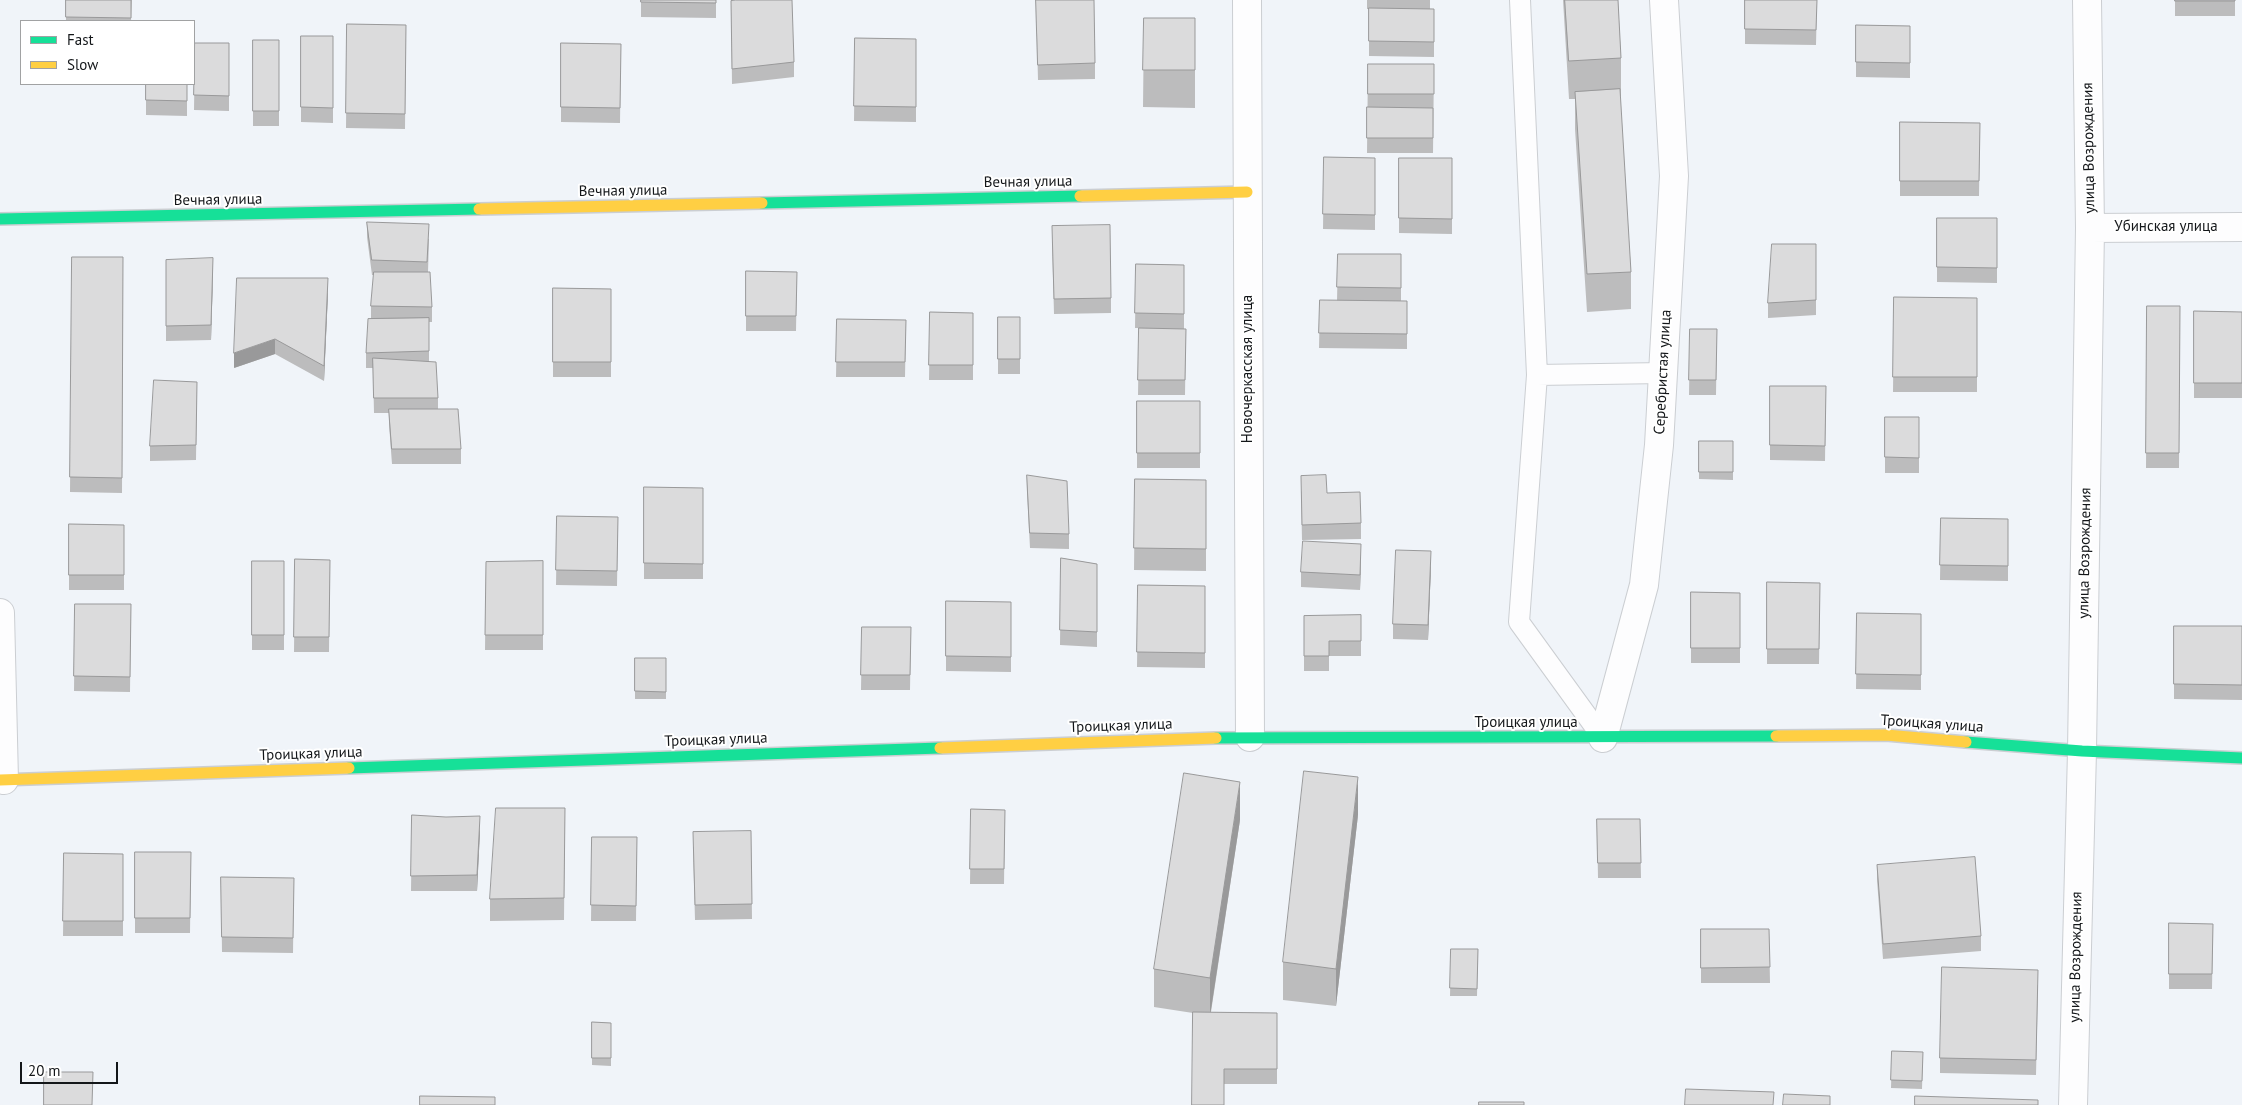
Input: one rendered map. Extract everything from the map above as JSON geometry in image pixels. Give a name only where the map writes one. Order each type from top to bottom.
[{"type":"street","name":"Новочеркасская улица","points":[[1246,0],[1250,737]]},
{"type":"street","name":"Серебристая улица","points":[[1602,738],[1644,585],[1659,445],[1674,176],[1664,0]]},
{"type":"street","name":"улица Возрождения","points":[[2073,1105],[2082,751],[2090,228],[2087,0]]},
{"type":"street","name":"Вечная улица","points":[[0,219],[1247,192]]},
{"type":"street","name":"Убинская улица","points":[[2090,228],[2242,227]]},
{"type":"street","points":[[0,613],[2,780]]},
{"type":"street","name":"Троицкая улица","points":[[2,780],[1250,737],[1602,738],[1886,735],[2082,751],[2242,758]]},
{"type":"lane","points":[[1520,0],[1537,374],[1519,622],[1602,738]]},
{"type":"lane","points":[[1537,374],[1663,373]]},
{"type":"building","points":[[66,0],[131,0],[131,18],[66,17]]},
{"type":"building","points":[[641,0],[716,0],[716,3],[641,2]]},
{"type":"building","points":[[792,0],[794,62],[732,69],[731,1]]},
{"type":"building","points":[[1036,0],[1094,0],[1095,63],[1038,65]]},
{"type":"building","points":[[1565,0],[1618,0],[1621,58],[1569,61]]},
{"type":"building","points":[[1745,0],[1817,0],[1816,30],[1745,29]]},
{"type":"building","points":[[2235,0],[2235,1],[2175,1]]},
{"type":"building","points":[[1369,8],[1434,9],[1434,42],[1369,41]]},
{"type":"building","points":[[1144,18],[1195,18],[1195,70],[1143,70]]},
{"type":"building","points":[[347,24],[406,25],[405,114],[346,113]]},
{"type":"building","points":[[1856,25],[1910,26],[1910,63],[1856,62]]},
{"type":"building","points":[[301,36],[333,36],[333,108],[301,107]]},
{"type":"building","points":[[855,38],[916,39],[916,107],[854,106]]},
{"type":"building","points":[[253,40],[279,40],[279,111],[253,111]]},
{"type":"building","points":[[195,43],[229,43],[229,96],[194,95]]},
{"type":"building","points":[[561,43],[621,44],[620,108],[561,107]]},
{"type":"building","points":[[1368,64],[1434,64],[1434,94],[1368,94]]},
{"type":"building","points":[[146,85],[187,85],[187,101],[146,100]]},
{"type":"building","points":[[1620,89],[1631,272],[1587,274],[1575,92]]},
{"type":"building","points":[[1367,107],[1433,108],[1433,138],[1367,138]]},
{"type":"building","points":[[1900,122],[1980,123],[1979,181],[1900,181]]},
{"type":"building","points":[[1324,157],[1375,158],[1375,215],[1323,214]]},
{"type":"building","points":[[1399,158],[1452,158],[1452,219],[1399,218]]},
{"type":"building","points":[[1937,218],[1997,218],[1997,268],[1937,267]]},
{"type":"building","points":[[367,222],[429,224],[427,262],[372,260]]},
{"type":"building","points":[[1110,225],[1111,298],[1054,299],[1052,226]]},
{"type":"building","points":[[1772,244],[1816,244],[1816,300],[1768,303]]},
{"type":"building","points":[[1338,254],[1401,254],[1401,288],[1337,287]]},
{"type":"building","points":[[72,257],[123,257],[122,478],[70,477]]},
{"type":"building","points":[[213,258],[211,325],[166,326],[166,260]]},
{"type":"building","points":[[1136,264],[1184,265],[1184,314],[1135,313]]},
{"type":"building","points":[[746,271],[797,272],[796,316],[746,316]]},
{"type":"building","points":[[374,272],[430,272],[432,307],[371,306]]},
{"type":"building","points":[[237,278],[328,278],[324,366],[275,339],[234,353]]},
{"type":"building","points":[[553,288],[611,289],[611,362],[553,362]]},
{"type":"building","points":[[1894,297],[1977,298],[1977,377],[1893,377]]},
{"type":"building","points":[[1320,300],[1407,301],[1407,334],[1319,333]]},
{"type":"building","points":[[2147,306],[2180,306],[2179,453],[2146,453]]},
{"type":"building","points":[[2194,311],[2242,312],[2242,383],[2194,383]]},
{"type":"building","points":[[930,312],[973,313],[973,365],[929,365]]},
{"type":"building","points":[[998,317],[1020,317],[1020,359],[998,359]]},
{"type":"building","points":[[429,318],[429,351],[366,353],[368,319]]},
{"type":"building","points":[[837,319],[906,320],[905,362],[836,362]]},
{"type":"building","points":[[1139,328],[1186,329],[1185,380],[1138,380]]},
{"type":"building","points":[[1690,329],[1717,329],[1716,380],[1689,380]]},
{"type":"building","points":[[373,358],[436,362],[438,398],[374,398]]},
{"type":"building","points":[[154,380],[197,382],[196,445],[150,446]]},
{"type":"building","points":[[1770,386],[1826,386],[1825,446],[1770,445]]},
{"type":"building","points":[[1137,401],[1200,401],[1200,453],[1137,453]]},
{"type":"building","points":[[389,409],[458,409],[461,449],[392,449]]},
{"type":"building","points":[[1885,417],[1919,417],[1919,458],[1885,457]]},
{"type":"building","points":[[1699,441],[1733,441],[1733,472],[1699,472]]},
{"type":"building","points":[[1027,475],[1067,481],[1069,534],[1030,533]]},
{"type":"building","points":[[1326,475],[1327,493],[1360,492],[1361,523],[1302,525],[1301,476]]},
{"type":"building","points":[[1135,479],[1206,480],[1206,549],[1134,548]]},
{"type":"building","points":[[644,487],[703,488],[703,564],[644,563]]},
{"type":"building","points":[[557,516],[618,517],[617,571],[556,570]]},
{"type":"building","points":[[1941,518],[2008,519],[2008,566],[1940,565]]},
{"type":"building","points":[[69,524],[124,525],[124,575],[69,575]]},
{"type":"building","points":[[1303,541],[1361,544],[1360,575],[1301,572]]},
{"type":"building","points":[[1396,550],[1431,551],[1428,625],[1393,624]]},
{"type":"building","points":[[1061,558],[1097,564],[1097,632],[1060,630]]},
{"type":"building","points":[[295,559],[330,560],[329,637],[294,637]]},
{"type":"building","points":[[252,561],[284,561],[284,635],[252,635]]},
{"type":"building","points":[[543,561],[543,635],[485,635],[486,562]]},
{"type":"building","points":[[1767,582],[1820,583],[1819,649],[1767,649]]},
{"type":"building","points":[[1138,585],[1205,586],[1205,653],[1137,652]]},
{"type":"building","points":[[1691,592],[1740,593],[1740,648],[1691,648]]},
{"type":"building","points":[[946,601],[1011,602],[1011,657],[946,656]]},
{"type":"building","points":[[75,604],[131,604],[130,677],[74,676]]},
{"type":"building","points":[[1857,613],[1921,614],[1921,675],[1856,674]]},
{"type":"building","points":[[1361,615],[1361,641],[1329,641],[1329,656],[1304,656],[1304,616]]},
{"type":"building","points":[[2174,626],[2242,626],[2242,685],[2174,684]]},
{"type":"building","points":[[862,627],[911,627],[910,675],[861,675]]},
{"type":"building","points":[[635,658],[666,658],[666,692],[635,691]]},
{"type":"building","points":[[1304,771],[1358,777],[1336,969],[1283,962]]},
{"type":"building","points":[[1184,773],[1240,782],[1210,978],[1154,969]]},
{"type":"building","points":[[496,808],[565,808],[564,898],[490,899]]},
{"type":"building","points":[[971,809],[1005,810],[1004,869],[970,869]]},
{"type":"building","points":[[412,815],[480,816],[477,875],[411,876]]},
{"type":"building","points":[[1597,819],[1640,819],[1641,863],[1598,863]]},
{"type":"building","points":[[751,831],[752,904],[695,905],[693,832]]},
{"type":"building","points":[[592,837],[637,837],[636,906],[591,905]]},
{"type":"building","points":[[135,852],[191,852],[190,918],[135,918]]},
{"type":"building","points":[[64,853],[123,854],[123,921],[63,921]]},
{"type":"building","points":[[1975,857],[1981,936],[1883,944],[1877,865]]},
{"type":"building","points":[[221,877],[294,878],[293,938],[222,937]]},
{"type":"building","points":[[2169,923],[2213,924],[2212,974],[2169,974]]},
{"type":"building","points":[[1701,929],[1769,929],[1770,967],[1701,968]]},
{"type":"building","points":[[1451,949],[1478,949],[1477,989],[1450,988]]},
{"type":"building","points":[[1942,967],[2038,970],[2036,1060],[1940,1058]]},
{"type":"building","points":[[1193,1012],[1277,1013],[1277,1069],[1224,1069],[1224,1105],[1192,1105]]},
{"type":"building","points":[[592,1022],[611,1023],[611,1058],[592,1058]]},
{"type":"building","points":[[1892,1051],[1923,1052],[1922,1081],[1891,1080]]},
{"type":"building","points":[[44,1072],[93,1072],[92,1105],[44,1105]]},
{"type":"building","points":[[1686,1089],[1774,1092],[1773,1105],[1685,1105]]},
{"type":"building","points":[[1784,1094],[1830,1096],[1830,1105],[1783,1105]]},
{"type":"building","points":[[420,1096],[495,1097],[495,1105],[420,1105]]},
{"type":"building","points":[[1915,1096],[2038,1100],[2038,1105],[1915,1105]]},
{"type":"building","points":[[1479,1102],[1524,1102],[1524,1105],[1479,1105]]},
{"type":"traffic: fast","points":[[762,203],[1080,196]]},
{"type":"traffic: fast","points":[[0,219],[479,209]]},
{"type":"traffic: fast","points":[[1216,738],[1776,736]]},
{"type":"traffic: fast","points":[[1966,742],[2082,751],[2242,758]]},
{"type":"traffic: fast","points":[[349,768],[940,748]]},
{"type":"traffic: slow","points":[[1080,196],[1247,192]]},
{"type":"traffic: slow","points":[[479,209],[762,203]]},
{"type":"traffic: slow","points":[[1776,736],[1886,735],[1966,742]]},
{"type":"traffic: slow","points":[[940,748],[1216,738]]},
{"type":"traffic: slow","points":[[0,780],[349,768]]}]
